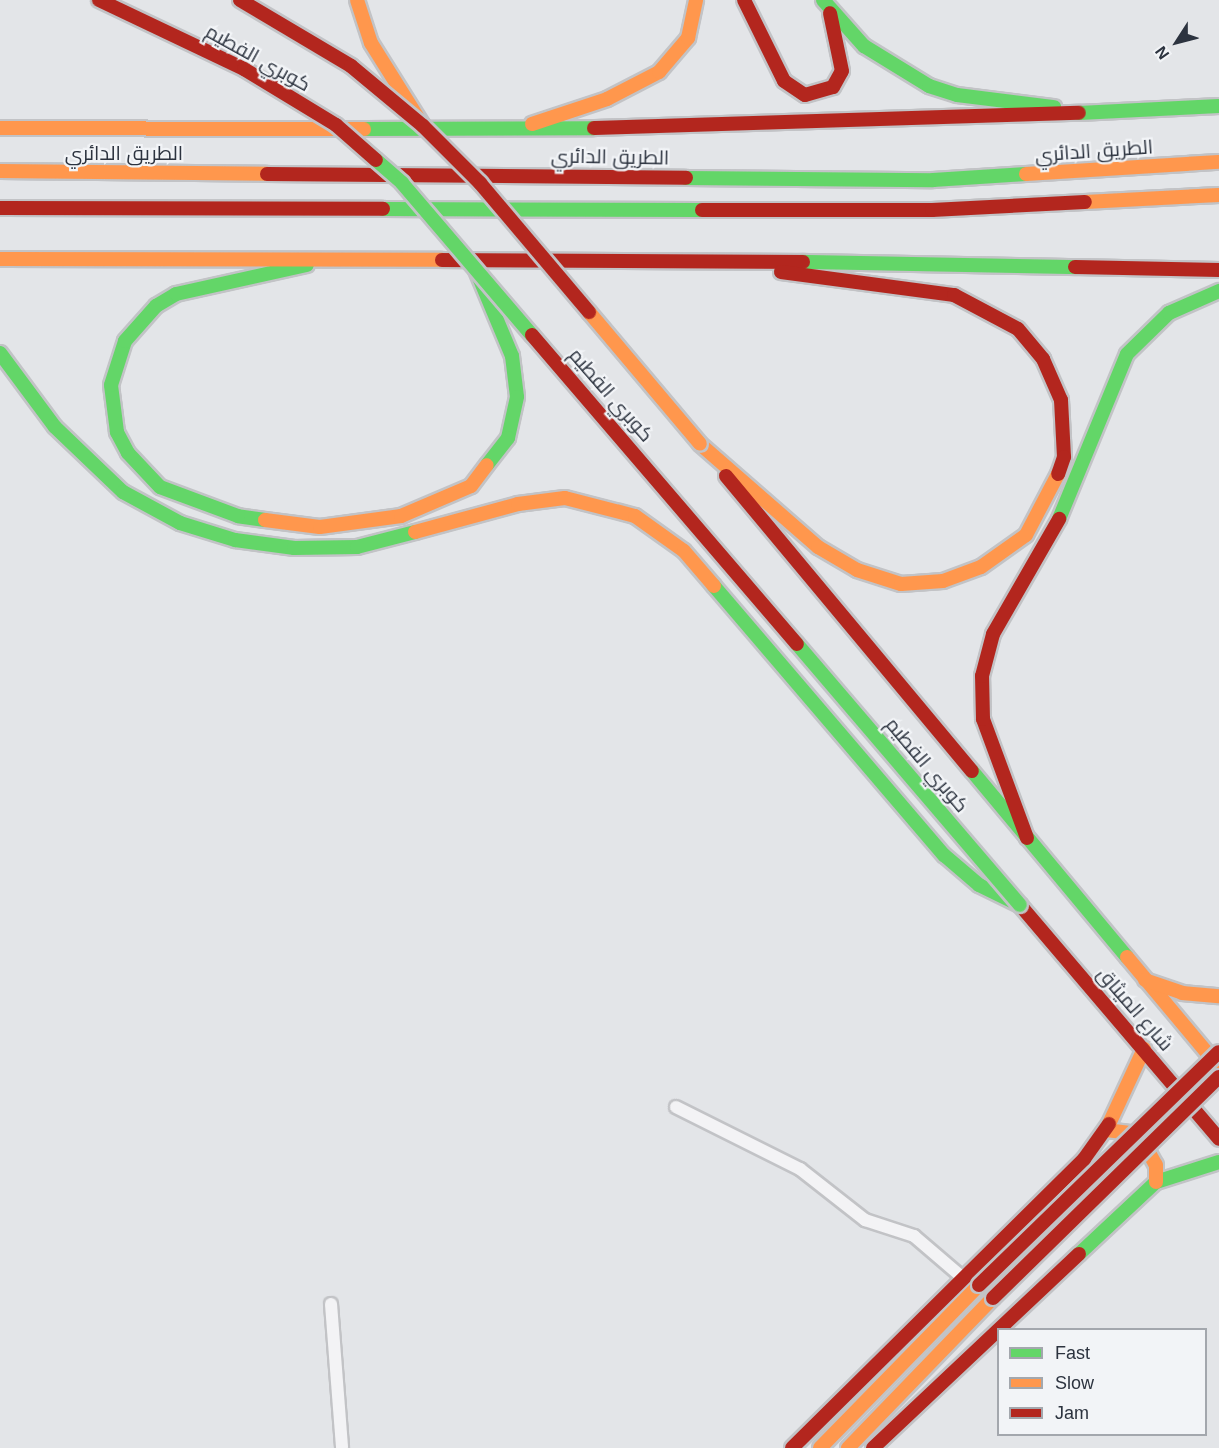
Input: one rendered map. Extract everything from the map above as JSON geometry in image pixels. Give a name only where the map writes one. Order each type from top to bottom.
[{"type":"main road","name":"كوبري الفطيم","points":[[99,0],[244,69],[336,125],[402,183],[1020,905]]},
{"type":"main road","name":"كوبري الفطيم","points":[[240,0],[351,66],[423,126],[480,183],[1027,838]]},
{"type":"main road","points":[[357,0],[371,43],[423,126]]},
{"type":"main road","points":[[512,130],[607,99],[659,72],[688,38],[696,0]]},
{"type":"main road","points":[[744,0],[784,81],[805,95],[833,87],[842,71],[841,47],[825,3]]},
{"type":"main road","points":[[825,3],[864,46],[929,86],[1077,114]]},
{"type":"main road","name":"الطريق الدائري","points":[[0,128],[512,130],[1077,114],[1219,106]]},
{"type":"main road","name":"الطريق الدائري","points":[[0,171],[933,180],[1219,162]]},
{"type":"main road","points":[[0,208],[932,210],[1219,195]]},
{"type":"main road","points":[[330,257],[199,287],[156,306],[138,322],[116,362],[111,385],[117,432],[128,453],[160,487],[237,516],[320,528],[363,525],[434,505],[486,472],[515,418],[512,356],[476,270]]},
{"type":"main road","points":[[0,259],[330,257],[721,260],[1219,270]]},
{"type":"main road","points":[[700,444],[818,547],[857,570],[901,584],[943,581],[1005,552],[1040,516],[1064,457],[1064,417],[1054,379],[1032,345],[996,312],[928,289],[810,277],[721,260]]},
{"type":"main road","points":[[1027,838],[983,719],[982,676],[993,634],[1071,497],[1127,354],[1169,313],[1219,291]]},
{"type":"main road","points":[[0,353],[55,427],[114,485],[180,523],[235,540],[294,548],[357,547],[518,504],[565,498],[635,516],[684,551],[944,855],[979,885],[1020,905]]},
{"type":"main road","name":"شارع الميثاق","points":[[1027,838],[1219,1067]]},
{"type":"main road","name":"شارع الميثاق","points":[[1020,905],[1144,1048],[1219,1139]]},
{"type":"main road","points":[[1145,980],[1182,993],[1219,996]]},
{"type":"main road","points":[[792,1448],[963,1278],[1106,1130],[1144,1048]]},
{"type":"main road","points":[[820,1448],[979,1285],[1219,1052]]},
{"type":"main road","points":[[848,1448],[993,1298],[1219,1077]]},
{"type":"main road","points":[[1106,1130],[1130,1133],[1143,1142],[1154,1156],[1156,1182]]},
{"type":"main road","points":[[1001,1328],[1156,1182],[1180,1170],[1219,1162]]},
{"type":"main road","points":[[873,1448],[997,1331]]},
{"type":"street","points":[[676,1107],[800,1169],[865,1220],[914,1236],[963,1278]]},
{"type":"street","points":[[331,1304],[342,1448]]},
{"type":"traffic: fast","points":[[823,0],[864,46],[929,86],[957,95],[1054,107]]},
{"type":"traffic: fast","points":[[1079,113],[1219,106]]},
{"type":"traffic: fast","points":[[364,129],[594,128]]},
{"type":"traffic: fast","points":[[376,160],[402,183],[532,335]]},
{"type":"traffic: fast","points":[[686,178],[933,180],[1026,174]]},
{"type":"traffic: fast","points":[[383,209],[702,210]]},
{"type":"traffic: fast","points":[[803,262],[1075,267]]},
{"type":"traffic: fast","points":[[265,520],[238,516],[160,487],[128,453],[117,432],[111,385],[125,341],[156,306],[176,294],[307,265]]},
{"type":"traffic: fast","points":[[476,270],[512,356],[517,397],[508,438],[487,465]]},
{"type":"traffic: fast","points":[[1059,519],[1127,354],[1169,313],[1219,291]]},
{"type":"traffic: fast","points":[[0,353],[55,427],[123,492],[180,523],[235,540],[294,548],[357,547],[415,532]]},
{"type":"traffic: fast","points":[[714,586],[944,855],[979,885],[1020,905]]},
{"type":"traffic: fast","points":[[797,644],[1020,905]]},
{"type":"traffic: fast","points":[[972,771],[1127,957]]},
{"type":"traffic: fast","points":[[1079,1254],[1156,1182],[1219,1162]]},
{"type":"traffic: slow","points":[[357,0],[371,43],[423,126]]},
{"type":"traffic: slow","points":[[532,124],[607,99],[659,72],[688,38],[696,0]]},
{"type":"traffic: slow","points":[[0,128],[364,129]]},
{"type":"traffic: slow","points":[[1026,174],[1219,162]]},
{"type":"traffic: slow","points":[[0,171],[267,174]]},
{"type":"traffic: slow","points":[[1085,202],[1219,195]]},
{"type":"traffic: slow","points":[[0,259],[442,260]]},
{"type":"traffic: slow","points":[[589,312],[700,444]]},
{"type":"traffic: slow","points":[[700,444],[818,547],[857,570],[901,584],[943,581],[981,567],[1026,535],[1058,474]]},
{"type":"traffic: slow","points":[[265,520],[320,527],[401,516],[471,486],[487,465]]},
{"type":"traffic: slow","points":[[415,532],[518,504],[565,498],[635,516],[684,551],[714,586]]},
{"type":"traffic: slow","points":[[1127,957],[1219,1067]]},
{"type":"traffic: slow","points":[[1145,980],[1182,993],[1219,996]]},
{"type":"traffic: slow","points":[[1109,1124],[1144,1049]]},
{"type":"traffic: slow","points":[[1106,1130],[1130,1133],[1143,1142],[1156,1165],[1156,1182]]},
{"type":"traffic: slow","points":[[820,1448],[979,1285]]},
{"type":"traffic: slow","points":[[848,1448],[993,1298]]},
{"type":"traffic: jam","points":[[99,0],[244,69],[336,125],[376,160]]},
{"type":"traffic: jam","points":[[240,0],[351,66],[423,126],[480,183],[589,312]]},
{"type":"traffic: jam","points":[[744,0],[784,81],[805,95],[833,87],[842,71],[830,13]]},
{"type":"traffic: jam","points":[[594,128],[1079,113]]},
{"type":"traffic: jam","points":[[267,174],[686,178]]},
{"type":"traffic: jam","points":[[702,210],[932,210],[1085,202]]},
{"type":"traffic: jam","points":[[0,208],[383,209]]},
{"type":"traffic: jam","points":[[442,260],[803,262]]},
{"type":"traffic: jam","points":[[1075,267],[1219,270]]},
{"type":"traffic: jam","points":[[781,272],[954,295],[1018,329],[1043,359],[1061,400],[1064,457],[1058,474]]},
{"type":"traffic: jam","points":[[532,335],[797,644]]},
{"type":"traffic: jam","points":[[726,476],[972,771]]},
{"type":"traffic: jam","points":[[1027,838],[983,719],[982,676],[993,634],[1059,519]]},
{"type":"traffic: jam","points":[[1020,905],[1219,1139]]},
{"type":"traffic: jam","points":[[979,1285],[1219,1052]]},
{"type":"traffic: jam","points":[[993,1298],[1219,1077]]},
{"type":"traffic: jam","points":[[792,1448],[1084,1159],[1109,1124]]},
{"type":"traffic: jam","points":[[1000,1328],[1079,1254]]},
{"type":"traffic: jam","points":[[873,1448],[997,1331]]}]
